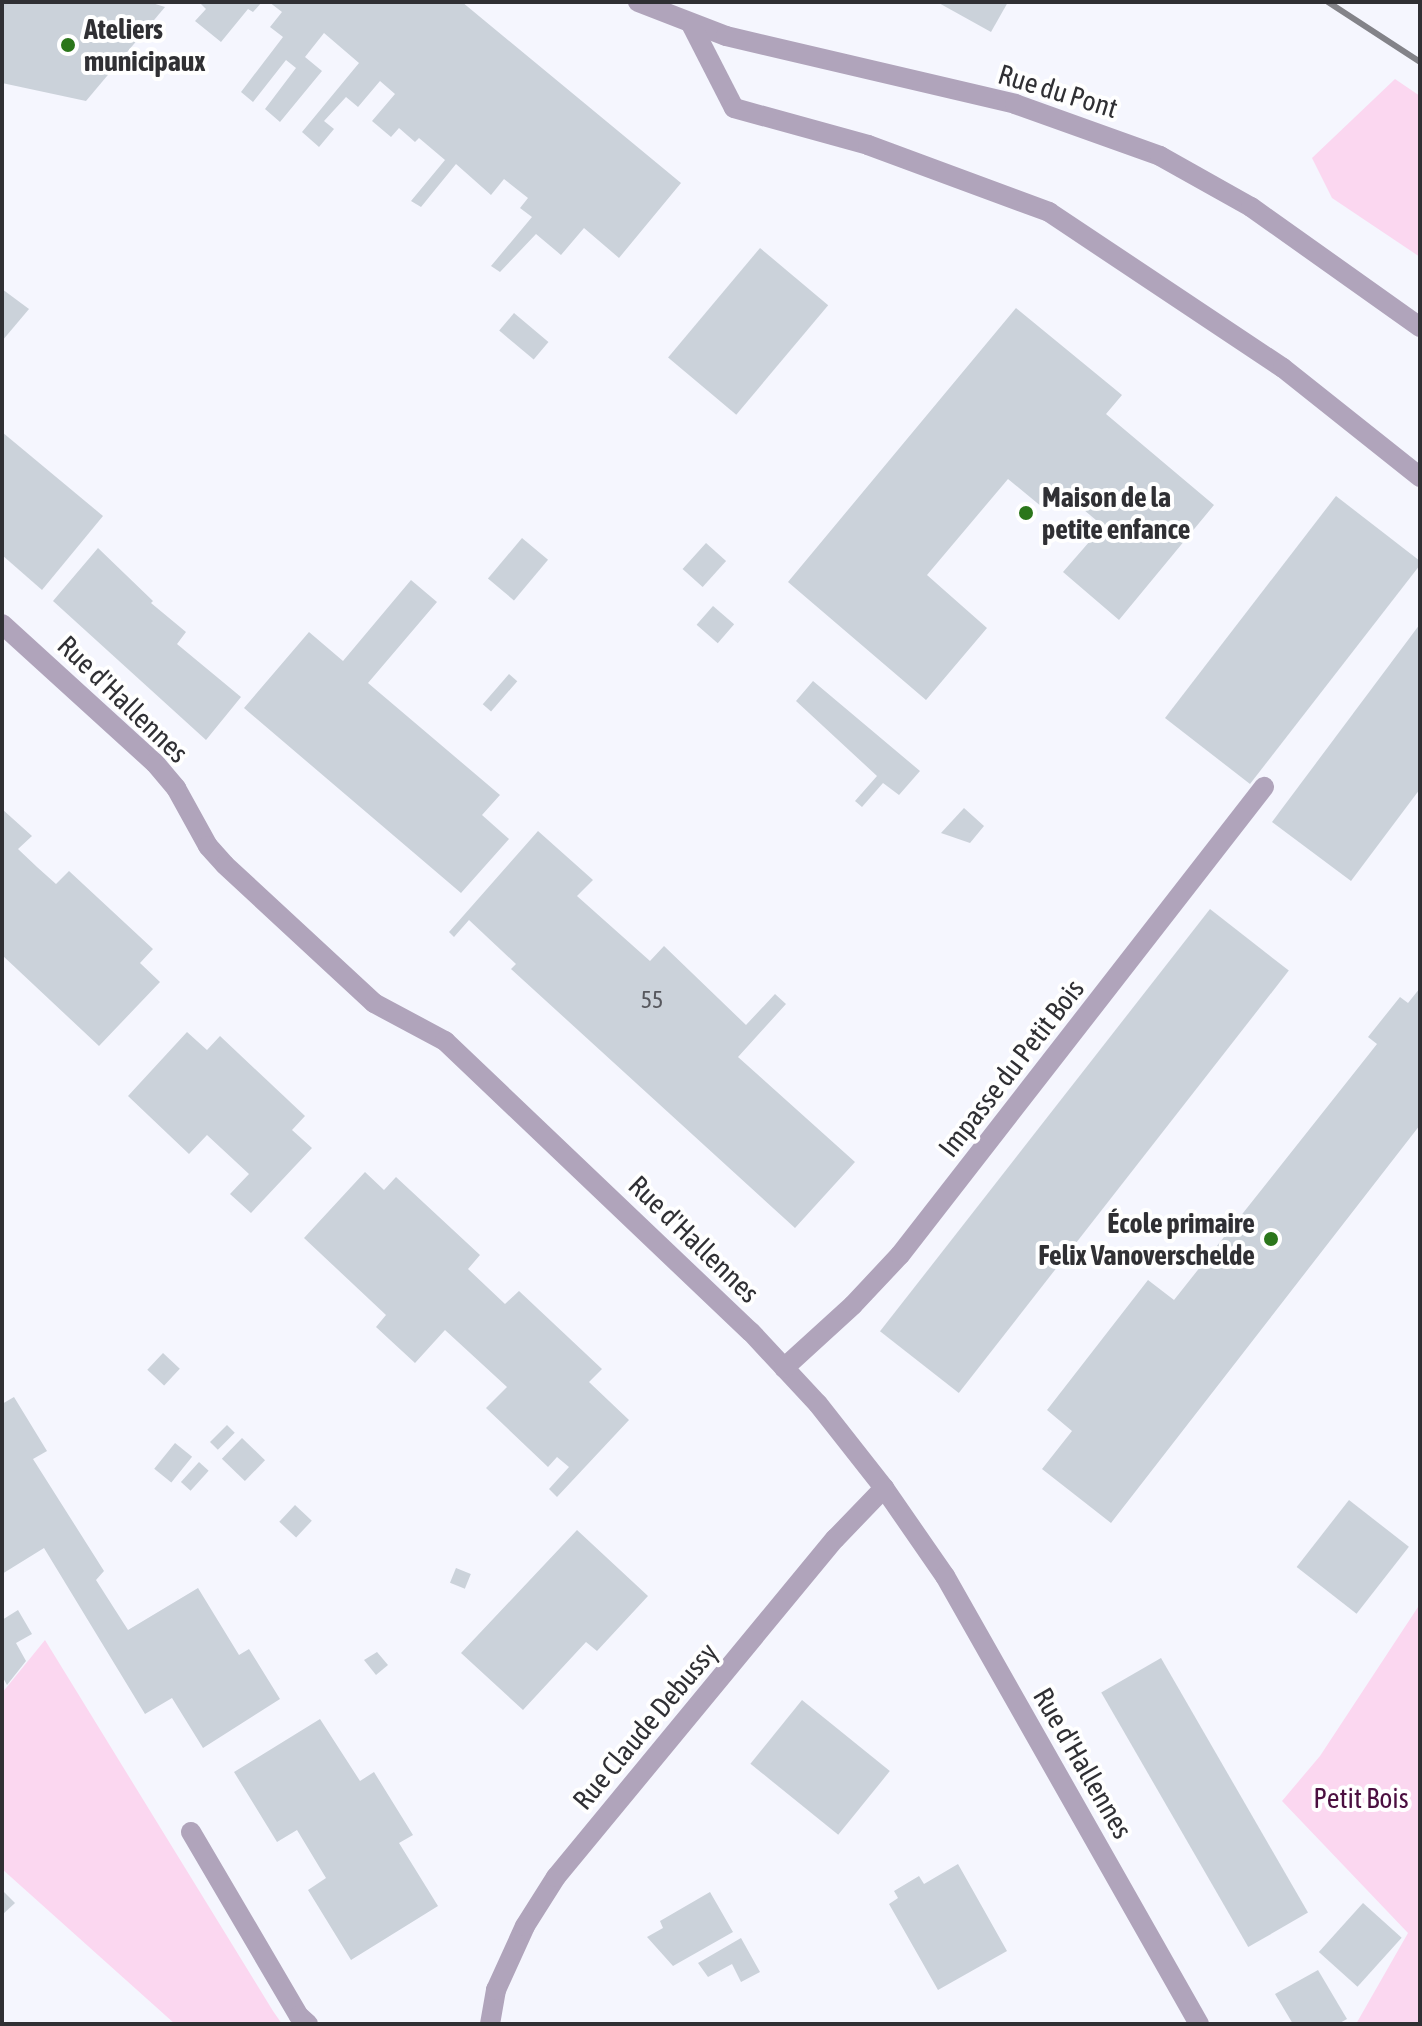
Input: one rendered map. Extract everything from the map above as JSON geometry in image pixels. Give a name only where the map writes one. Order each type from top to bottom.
[{"type":"street","name":"Rue du Pont","points":[[638,2],[691,24],[761,45],[1015,104],[1160,156],[1251,207],[1420,327]]},
{"type":"street","points":[[691,24],[734,108],[868,145],[1049,212],[1283,368],[1420,477]]},
{"type":"street","name":"Rue d'Hallennes","points":[[2,624],[155,763],[176,788],[208,846],[225,865],[374,1003],[445,1041],[784,1368],[884,1488],[945,1576],[1199,2024]]},
{"type":"street","name":"Impasse du Petit Bois","points":[[784,1368],[853,1305],[900,1255],[1264,787]]},
{"type":"street","name":"Rue Claude Debussy","points":[[490,2024],[496,1990],[513,1952],[556,1877],[835,1539],[884,1488]]},
{"type":"street","points":[[191,1832],[299,2016],[308,2024]]},
{"type":"green space","points":[[1395,79],[1420,96],[1420,257],[1332,198],[1312,158]]},
{"type":"green space","name":"Petit Bois","points":[[1420,1604],[1420,2024],[1356,2024],[1408,1933],[1282,1801],[1320,1756]]},
{"type":"green space","points":[[45,1640],[282,2024],[175,2024],[2,1869],[2,1693]]},
{"type":"building","name":"Ateliers municipaux","points":[[2,2],[149,2],[165,7],[86,101],[2,83]]},
{"type":"building","points":[[199,2],[262,2],[253,12],[248,9],[221,42],[195,21],[206,9]]},
{"type":"building","points":[[269,2],[462,2],[681,183],[619,258],[584,228],[561,255],[536,234],[500,272],[491,266],[532,217],[520,208],[528,198],[504,179],[491,195],[456,164],[421,207],[411,201],[445,160],[419,138],[415,142],[399,128],[391,137],[372,121],[395,94],[380,81],[358,107],[346,97],[324,121],[334,129],[319,147],[302,132],[359,63],[324,33],[305,57],[322,71],[280,122],[265,109],[296,68],[286,60],[253,102],[241,92],[283,37],[270,27],[282,12]]},
{"type":"building","points":[[937,2],[1008,2],[991,32]]},
{"type":"building","points":[[760,248],[828,305],[736,415],[668,358]]},
{"type":"building","points":[[2,289],[29,309],[2,341]]},
{"type":"building","points":[[1016,308],[1122,395],[1106,414],[1214,505],[1119,620],[1063,572],[1103,526],[1058,488],[1042,507],[1008,479],[927,575],[987,628],[926,700],[788,582]]},
{"type":"building","points":[[514,313],[548,342],[534,360],[499,331]]},
{"type":"building","points":[[2,432],[103,516],[42,590],[2,555]]},
{"type":"building","points":[[1336,496],[1420,561],[1420,565],[1250,784],[1165,718]]},
{"type":"building","points":[[522,538],[548,560],[514,600],[488,579]]},
{"type":"building","points":[[706,543],[726,561],[703,587],[683,569]]},
{"type":"building","points":[[98,548],[153,601],[151,603],[186,632],[177,644],[241,697],[206,740],[53,601]]},
{"type":"building","points":[[411,580],[437,602],[368,683],[500,795],[482,815],[509,839],[461,893],[244,708],[309,632],[343,661]]},
{"type":"building","points":[[713,606],[734,624],[718,643],[697,625]]},
{"type":"building","points":[[1420,624],[1420,789],[1351,881],[1272,822]]},
{"type":"building","points":[[509,674],[517,681],[491,711],[483,704]]},
{"type":"building","points":[[813,681],[920,771],[899,795],[883,783],[862,807],[855,801],[877,776],[796,701]]},
{"type":"building","points":[[964,808],[984,826],[970,843],[941,833]]},
{"type":"building","points":[[2,809],[32,836],[18,849],[37,867],[56,884],[69,871],[153,949],[140,963],[160,982],[99,1046],[2,955]]},
{"type":"building","points":[[538,831],[593,880],[577,896],[650,961],[664,946],[746,1025],[775,994],[786,1004],[738,1057],[855,1162],[795,1228],[511,969],[516,964],[469,920],[454,937],[449,932]]},
{"type":"building","points":[[1210,909],[1289,971],[959,1393],[880,1331]]},
{"type":"building","points":[[1420,988],[1420,1125],[1111,1523],[1042,1469],[1072,1431],[1047,1410],[1148,1280],[1174,1300],[1377,1044],[1368,1037],[1400,997],[1408,1003]]},
{"type":"building","points":[[187,1032],[207,1050],[220,1036],[305,1116],[292,1130],[312,1148],[251,1213],[230,1194],[249,1174],[207,1135],[189,1154],[128,1096]]},
{"type":"building","points":[[365,1172],[384,1190],[396,1177],[480,1255],[468,1269],[505,1304],[519,1291],[602,1369],[589,1382],[629,1420],[557,1497],[549,1489],[569,1467],[557,1457],[548,1467],[486,1408],[507,1387],[445,1330],[415,1363],[376,1327],[386,1315],[304,1238]]},
{"type":"building","points":[[163,1353],[180,1369],[164,1386],[147,1370]]},
{"type":"building","points":[[14,1397],[47,1451],[33,1459],[104,1571],[96,1580],[128,1630],[198,1588],[239,1655],[249,1649],[280,1699],[203,1748],[172,1698],[145,1714],[44,1548],[2,1574],[2,1404]]},
{"type":"building","points":[[227,1425],[235,1433],[218,1450],[210,1442]]},
{"type":"building","points":[[242,1438],[265,1460],[245,1481],[222,1459]]},
{"type":"building","points":[[175,1443],[192,1457],[171,1482],[154,1469]]},
{"type":"building","points":[[199,1462],[209,1471],[191,1491],[181,1482]]},
{"type":"building","points":[[1349,1500],[1409,1547],[1357,1614],[1297,1567]]},
{"type":"building","points":[[295,1505],[312,1521],[296,1538],[279,1522]]},
{"type":"building","points":[[577,1530],[648,1596],[597,1651],[586,1642],[523,1710],[461,1653]]},
{"type":"building","points":[[456,1568],[471,1574],[465,1589],[450,1583]]},
{"type":"building","points":[[18,1610],[32,1634],[16,1643],[26,1661],[7,1685],[2,1676],[2,1620]]},
{"type":"building","points":[[377,1652],[388,1665],[376,1675],[364,1660]]},
{"type":"building","points":[[1161,1658],[1308,1913],[1248,1947],[1101,1692]]},
{"type":"building","points":[[802,1700],[890,1771],[838,1835],[750,1764]]},
{"type":"building","points":[[320,1719],[360,1781],[374,1772],[413,1835],[399,1843],[438,1906],[351,1960],[308,1890],[326,1878],[297,1830],[277,1842],[234,1772]]},
{"type":"building","points":[[958,1864],[1007,1951],[938,1990],[889,1904],[898,1898],[894,1891],[919,1876],[924,1884]]},
{"type":"building","points":[[2,1890],[15,1903],[2,1915]]},
{"type":"building","points":[[710,1892],[733,1932],[673,1966],[647,1937],[663,1928],[660,1921]]},
{"type":"building","points":[[1363,1903],[1402,1938],[1357,1987],[1319,1952]]},
{"type":"building","points":[[741,1938],[760,1972],[741,1982],[732,1964],[708,1977],[698,1963]]},
{"type":"building","points":[[1318,1970],[1347,2019],[1338,2024],[1293,2024],[1275,1994]]},
{"type":"railway","points":[[1328,2],[1420,62]]},
{"type":"place","name":"Ateliers municipaux","points":[[68,45]]},
{"type":"place","name":"Maison de la petite enfance","points":[[1026,513]]},
{"type":"place","name":"École primaire Felix Vanoverschelde","points":[[1271,1239]]}]
